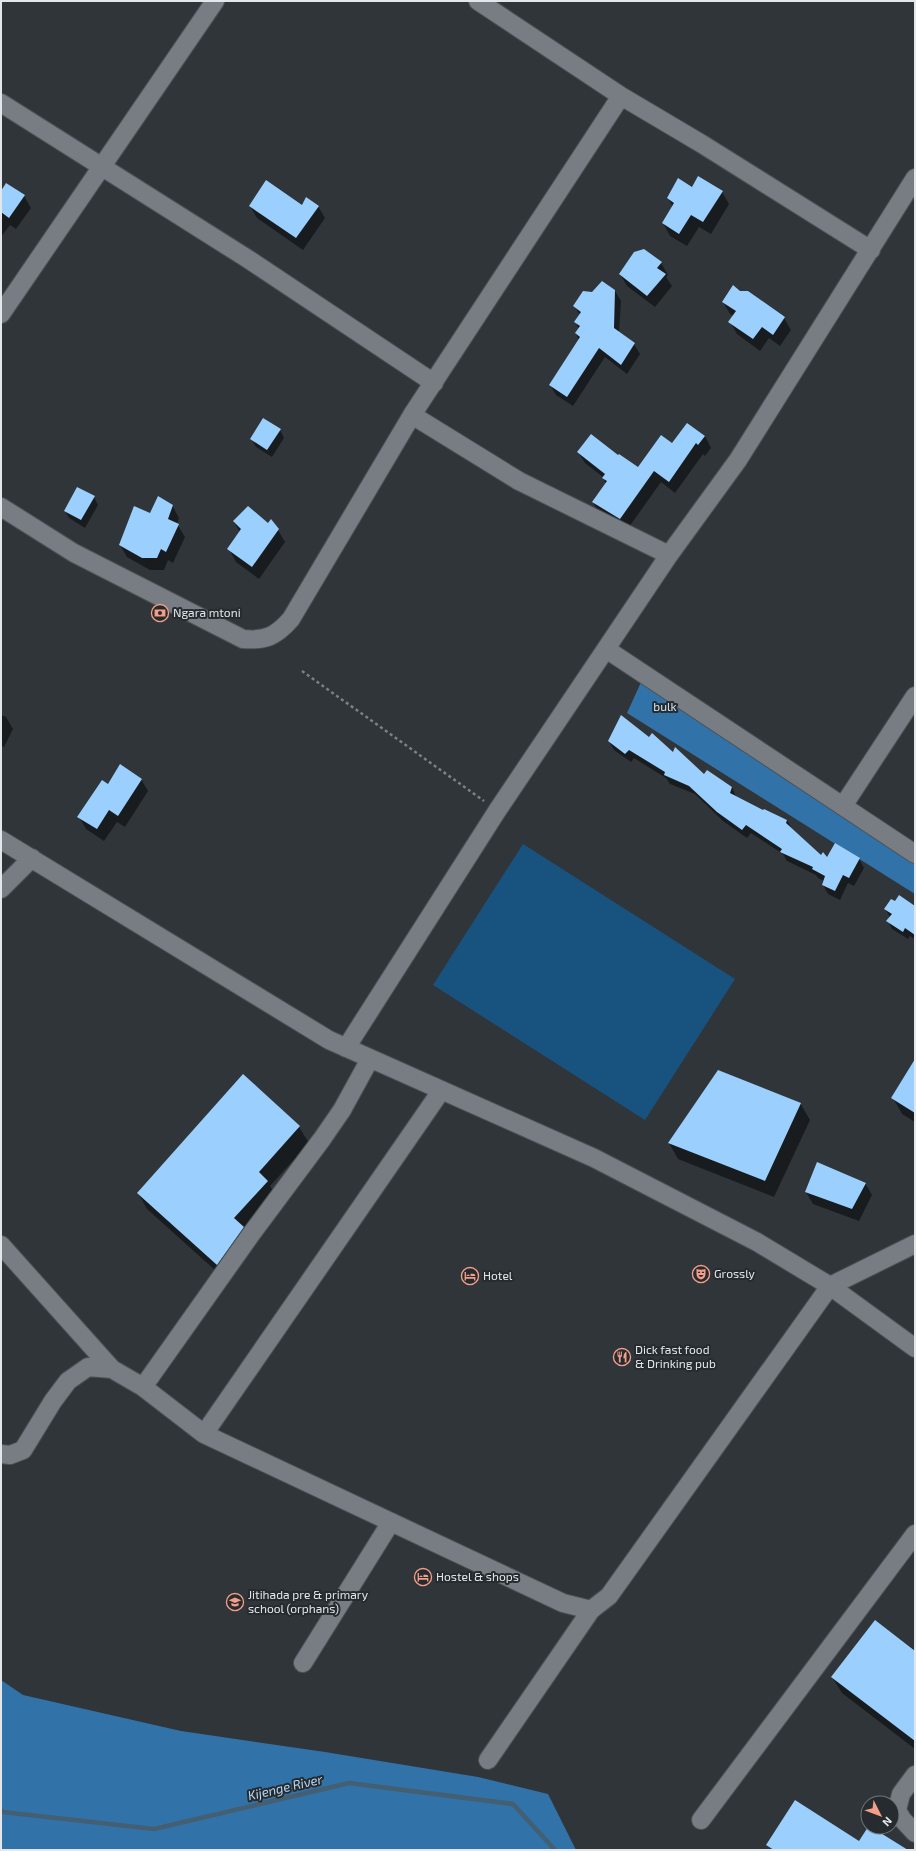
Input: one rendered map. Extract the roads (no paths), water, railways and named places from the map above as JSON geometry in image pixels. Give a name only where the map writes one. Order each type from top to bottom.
[{"type":"street","points":[[1,314],[215,1]]},
{"type":"street","points":[[478,1],[621,96],[709,148],[870,250]]},
{"type":"street","points":[[1,507],[74,553],[243,639],[264,639],[279,632],[291,619],[412,415],[621,96]]},
{"type":"street","points":[[1,103],[248,259],[434,383]]},
{"type":"street","points":[[346,1048],[497,811],[669,555],[738,460],[915,178]]},
{"type":"street","points":[[412,415],[519,481],[669,555]]},
{"type":"street","points":[[606,649],[915,854]]},
{"type":"street","points":[[843,806],[915,696]]},
{"type":"street","points":[[1,840],[296,1020],[346,1048],[594,1158],[757,1242],[830,1286],[915,1347]]},
{"type":"street","points":[[1,889],[32,858]]},
{"type":"street","points":[[143,1387],[252,1233],[342,1110],[370,1059]]},
{"type":"street","points":[[204,1434],[441,1091]]},
{"type":"street","points":[[488,1760],[591,1610],[609,1596],[830,1286],[915,1244]]},
{"type":"street","points":[[1,1245],[112,1369],[143,1387],[204,1434],[564,1603],[591,1610]]},
{"type":"street","points":[[1,1454],[10,1455],[23,1450],[53,1401],[68,1381],[88,1367],[112,1369]]},
{"type":"street","points":[[303,1663],[392,1522]]},
{"type":"street","points":[[701,1820],[915,1534]]},
{"type":"street","points":[[915,1775],[901,1794],[897,1810],[902,1819],[915,1833]]},
{"type":"waterway","name":"Kijenge River","points":[[1,1810],[3,1812],[154,1829],[349,1783],[513,1804],[555,1850]]},
{"type":"place","name":"Ngara mtoni","points":[[160,613]]},
{"type":"place","name":"Grossly","points":[[701,1274]]},
{"type":"place","name":"Hotel","points":[[470,1276]]},
{"type":"place","name":"Dick fast food & Drinking pub","points":[[622,1357]]},
{"type":"place","name":"Hostel & shops","points":[[423,1577]]},
{"type":"place","name":"Jitihada pre & primary school (orphans)","points":[[235,1602]]},
{"type":"park label","name":"bulk","points":[[665,707]]}]
